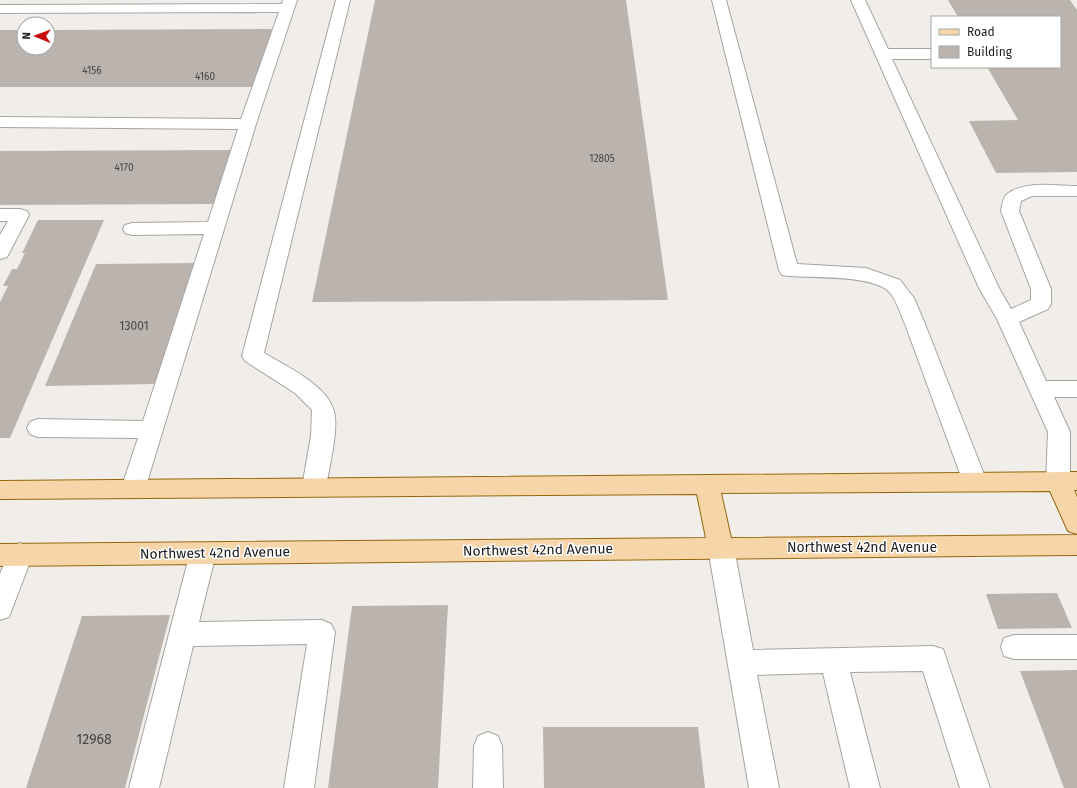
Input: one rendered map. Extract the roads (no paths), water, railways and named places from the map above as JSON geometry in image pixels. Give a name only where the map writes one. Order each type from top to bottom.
[{"type":"main road","points":[[0,490],[1068,482],[1077,524]]},
{"type":"main road","points":[[707,484],[721,548]]},
{"type":"main road","name":"Northwest 42nd Avenue","points":[[10,554],[1077,545]]},
{"type":"lane","points":[[314,487],[323,427],[323,411],[316,398],[297,383],[253,356],[343,0]]},
{"type":"lane","points":[[719,0],[789,270],[866,274],[893,285],[904,298],[915,324],[975,482]]},
{"type":"lane","points":[[858,0],[989,288],[1007,319],[1059,432],[1068,482]]},
{"type":"lane","points":[[0,9],[289,4],[248,124],[133,489]]},
{"type":"lane","points":[[882,54],[931,54]]},
{"type":"lane","points":[[0,122],[248,124]]},
{"type":"lane","points":[[1007,319],[1041,304],[1041,289],[1010,211],[1012,198],[1029,191],[1077,191]]},
{"type":"lane","points":[[0,215],[20,214],[0,253]]},
{"type":"lane","points":[[132,229],[215,228]]},
{"type":"lane","points":[[1040,389],[1077,389]]},
{"type":"lane","points":[[38,428],[151,430]]},
{"type":"lane","points":[[721,548],[764,788]]},
{"type":"lane","points":[[144,788],[203,553]]},
{"type":"lane","points":[[0,609],[10,554]]},
{"type":"lane","points":[[183,634],[322,632],[299,788]]},
{"type":"lane","points":[[1014,647],[1077,647]]},
{"type":"lane","points":[[742,663],[933,658],[975,788]]},
{"type":"lane","points":[[833,660],[865,788]]},
{"type":"lane","points":[[488,746],[488,788]]}]
